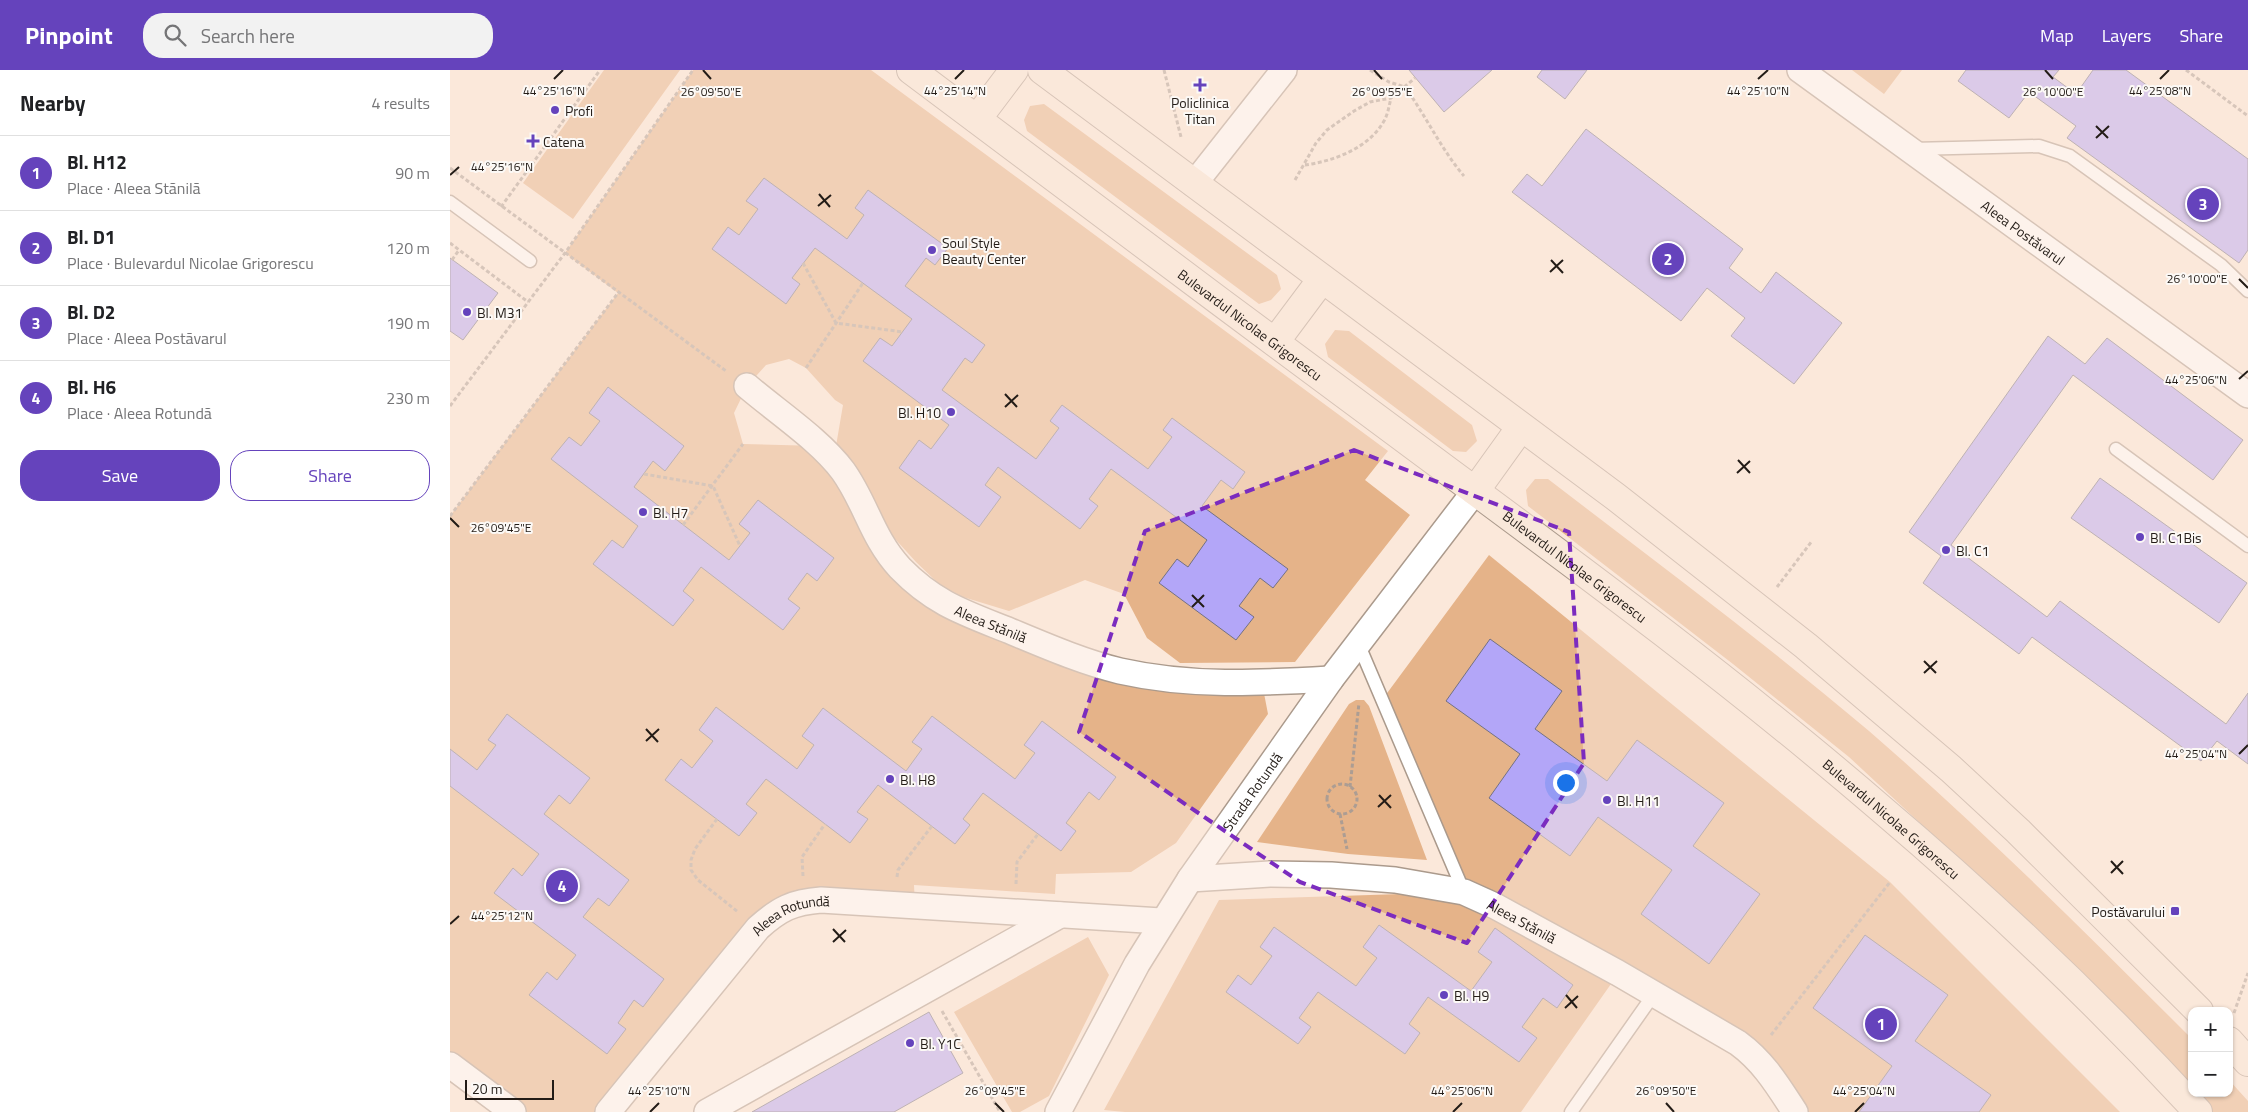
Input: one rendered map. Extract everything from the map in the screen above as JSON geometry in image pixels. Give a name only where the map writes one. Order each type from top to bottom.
[{"type":"main road","name":"Bulevardul Nicolae Grigorescu","points":[[911,70],[1475,490],[1707,666],[1878,805],[1939,858],[2085,995],[2198,1112]]},
{"type":"main road","points":[[977,119],[1014,70]]},
{"type":"main road","points":[[1042,70],[1616,497],[1761,610],[1873,702],[2018,830],[2195,1007]]},
{"type":"main road","points":[[1275,342],[1322,279]]},
{"type":"main road","points":[[1475,490],[1521,428]]},
{"type":"main road","points":[[2233,1033],[2248,1062]]},
{"type":"street","points":[[1194,184],[1284,70]]},
{"type":"street","name":"Aleea Postăvarul","points":[[1800,70],[2248,395]]},
{"type":"street","name":"Aleea Stănilă","points":[[746,386],[819,446],[842,470],[887,554],[925,592],[954,609],[1038,642],[1120,671],[1174,680],[1224,684],[1331,679]]},
{"type":"street","name":"Strada Rotundă","points":[[1058,1112],[1136,964],[1161,921],[1331,679],[1475,490]]},
{"type":"street","name":"Aleea Stănilă","points":[[1190,879],[1270,874],[1352,876],[1432,885],[1464,892],[1495,906],[1738,1043],[1755,1055],[1770,1072],[1795,1112]]},
{"type":"street","name":"Aleea Rotundă","points":[[608,1112],[758,928],[774,914],[804,902],[821,900],[1161,921]]},
{"type":"street","points":[[707,1112],[1060,915]]},
{"type":"street","points":[[450,1065],[512,1112]]},
{"type":"lane","points":[[1909,149],[2039,146],[2070,156],[2221,265],[2248,290]]},
{"type":"lane","points":[[450,202],[530,261]]},
{"type":"lane","points":[[2116,449],[2248,546]]},
{"type":"lane","points":[[1358,643],[1464,892]]},
{"type":"lane","points":[[1571,1112],[1654,994]]},
{"type":"path","points":[[501,206],[600,70]]},
{"type":"path","points":[[450,406],[565,253],[693,70]]},
{"type":"path","points":[[1164,70],[1181,138]]},
{"type":"path","points":[[1370,70],[1389,82],[1405,87],[1424,114],[1450,160],[1464,176]]},
{"type":"path","points":[[2186,70],[2248,116]]},
{"type":"path","points":[[1295,180],[1316,143],[1327,130],[1370,102],[1391,98],[1415,78]]},
{"type":"path","points":[[1304,165],[1324,162],[1360,145],[1379,128],[1385,119],[1391,98]]},
{"type":"path","points":[[450,168],[746,386]]},
{"type":"path","points":[[450,243],[528,302]]},
{"type":"path","points":[[452,260],[460,250]]},
{"type":"path","points":[[803,263],[836,323]]},
{"type":"path","points":[[806,368],[863,283]]},
{"type":"path","points":[[450,516],[618,293]]},
{"type":"path","points":[[836,323],[902,332]]},
{"type":"path","points":[[683,525],[743,444]]},
{"type":"path","points":[[644,474],[713,486]]},
{"type":"path","points":[[713,486],[740,546]]},
{"type":"path","points":[[1761,610],[1812,541]]},
{"type":"path","points":[[1350,787],[1360,700],[1376,685]]},
{"type":"path","points":[[1345,785],[1350,787],[1356,794],[1356,805],[1349,812],[1340,814],[1332,810],[1327,797],[1332,789],[1336,786],[1345,785]]},
{"type":"path","points":[[1340,814],[1352,876]]},
{"type":"path","points":[[717,819],[695,849],[691,860],[691,870],[698,880],[758,928]]},
{"type":"path","points":[[804,902],[802,857],[825,824]]},
{"type":"path","points":[[894,905],[898,870],[932,826]]},
{"type":"path","points":[[1015,912],[1017,862],[1038,834]]},
{"type":"path","points":[[1755,1055],[1890,882]]},
{"type":"path","points":[[2233,1022],[2248,973]]},
{"type":"path","points":[[930,988],[1000,1112]]},
{"type":"highlighted area","points":[[1354,450],[1569,532],[1584,763],[1467,943],[1300,882],[1079,732],[1145,531]]},
{"type":"shaded area","points":[[604,70],[680,70],[573,219],[523,183]]},
{"type":"shaded area","points":[[693,70],[871,70],[1388,451],[1365,480],[1410,515],[1295,662],[1180,663],[1147,638],[1124,594],[1085,580],[1009,611],[963,597],[940,585],[887,530],[836,446],[843,405],[835,400],[806,368],[789,359],[766,365],[747,386],[734,413],[743,444],[819,446],[900,568],[1080,658],[1262,683],[1268,714],[1176,843],[1131,872],[1056,874],[1055,894],[914,885],[915,906],[789,906],[608,1112],[513,1112],[450,1065],[450,516],[618,293],[565,253]]},
{"type":"shaded area","points":[[1852,70],[1902,70],[1884,94]]},
{"type":"shaded area","points":[[1044,104],[1277,275],[1281,289],[1271,300],[1259,304],[1027,131],[1024,120],[1030,106]]},
{"type":"shaded area","points":[[1335,330],[1349,331],[1472,425],[1477,441],[1466,452],[1453,451],[1328,357],[1325,344]]},
{"type":"shaded area","points":[[1535,479],[1548,479],[1750,634],[1830,698],[1911,768],[1993,843],[2188,1035],[2188,1087],[1975,874],[1849,757],[1733,664],[1528,506],[1526,490]]},
{"type":"shaded area","points":[[1489,555],[1890,882],[2120,1112],[1795,1112],[1770,1072],[1618,974],[1521,1112],[1125,1112],[1104,1110],[1219,900],[1463,892],[1382,700]]},
{"type":"shaded area","points":[[1356,700],[1364,700],[1369,706],[1427,860],[1348,854],[1257,842],[1349,704]]},
{"type":"shaded area","points":[[1088,937],[1109,975],[1049,1096],[1020,1112],[1012,1112],[954,1012]]},
{"type":"shaded area","points":[[2233,1084],[2248,1101],[2248,1112],[2211,1112],[2198,1097],[2233,1097]]},
{"type":"building","points":[[1409,70],[1492,70],[1444,112]]},
{"type":"building","points":[[1542,70],[1587,70],[1565,99],[1537,77]]},
{"type":"building","points":[[1966,70],[2059,70],[2053,77],[2076,94],[2093,70],[2126,70],[2248,159],[2248,250],[2239,263],[2067,138],[2076,126],[2029,92],[2009,118],[1958,81]]},
{"type":"building","points":[[1586,129],[1743,249],[1729,268],[1761,293],[1776,272],[1842,323],[1794,384],[1731,336],[1745,318],[1707,288],[1681,321],[1512,192],[1527,174],[1542,186]]},
{"type":"building","name":"Bl. H10","points":[[764,178],[847,239],[864,215],[855,208],[868,190],[948,248],[935,265],[926,258],[905,286],[985,345],[972,363],[965,358],[942,390],[1036,459],[1059,428],[1050,421],[1062,405],[1148,469],[1172,437],[1163,430],[1172,418],[1245,472],[1233,489],[1221,480],[1202,506],[1288,569],[1273,588],[1260,578],[1239,606],[1254,617],[1236,640],[1159,583],[1177,559],[1188,567],[1207,540],[1111,469],[1089,499],[1098,506],[1080,529],[998,467],[985,485],[1001,497],[979,527],[899,468],[919,440],[931,449],[949,425],[863,361],[880,338],[892,346],[912,319],[815,248],[792,278],[800,284],[786,304],[712,249],[728,227],[739,235],[758,209],[746,201]]},
{"type":"building","name":"Bl. M31","points":[[450,258],[498,293],[463,340],[450,331]]},
{"type":"building","name":"Bl. C1","points":[[2048,336],[2085,364],[2107,338],[2243,440],[2213,480],[2073,375],[1951,545],[2047,617],[2060,601],[2226,724],[2248,693],[2248,764],[2217,741],[2201,761],[2032,637],[2019,654],[1923,583],[1941,556],[1909,532]]},
{"type":"building","name":"Bl. H7","points":[[608,387],[684,446],[665,471],[653,461],[634,487],[729,560],[750,533],[739,524],[758,500],[834,558],[817,581],[807,573],[788,599],[800,608],[783,630],[701,567],[683,591],[694,600],[673,626],[593,564],[612,540],[623,548],[638,526],[551,459],[569,437],[581,446],[600,421],[589,413]]},
{"type":"building","name":"Bl. C1Bis","points":[[2100,478],[2247,583],[2219,623],[2071,518]]},
{"type":"building","name":"Bl. H11","points":[[1490,639],[1562,691],[1535,729],[1607,781],[1637,740],[1724,803],[1693,846],[1760,894],[1709,964],[1641,914],[1672,870],[1598,817],[1570,856],[1489,798],[1520,754],[1446,701]]},
{"type":"building","name":"Bl. H8","points":[[716,707],[797,769],[814,745],[802,736],[823,708],[906,771],[922,749],[912,742],[932,716],[1015,779],[1035,753],[1024,745],[1042,721],[1116,777],[1099,800],[1089,792],[1066,823],[1076,831],[1061,851],[983,793],[963,819],[970,825],[955,844],[878,785],[857,812],[868,819],[850,843],[766,779],[746,804],[757,813],[739,836],[665,780],[681,759],[692,768],[713,741],[699,730]]},
{"type":"building","points":[[507,714],[590,778],[570,804],[559,795],[544,814],[629,880],[609,906],[598,898],[583,917],[664,979],[643,1007],[634,1000],[618,1023],[626,1029],[607,1054],[529,995],[547,972],[557,980],[576,955],[494,893],[513,868],[522,876],[539,854],[450,786],[450,749],[477,770],[496,745],[488,740]]},
{"type":"building","name":"Bl. H9","points":[[1379,925],[1471,991],[1492,962],[1478,952],[1495,928],[1573,985],[1557,1008],[1543,998],[1522,1027],[1537,1038],[1519,1062],[1428,997],[1409,1024],[1420,1033],[1405,1054],[1318,992],[1299,1018],[1311,1027],[1298,1044],[1226,992],[1238,975],[1251,985],[1272,956],[1260,947],[1274,927],[1356,986],[1377,958],[1363,947]]},
{"type":"building","points":[[1865,935],[1948,995],[1915,1041],[1991,1095],[1979,1112],[1859,1112],[1892,1066],[1813,1008]]},
{"type":"building","name":"Bl. Y1C","points":[[929,1012],[963,1073],[894,1112],[752,1112]]},
{"type":"place","name":"Policlinica Titan","points":[[1200,85]]},
{"type":"place","name":"Profi","points":[[555,110]]},
{"type":"place","name":"Catena","points":[[533,141]]},
{"type":"place","name":"Bl. D2","points":[[2203,204]]},
{"type":"place","name":"Soul Style Beauty Center","points":[[932,250]]},
{"type":"place","name":"Bl. D1","points":[[1668,259]]},
{"type":"place","name":"Bl. M31","points":[[467,312]]},
{"type":"place","name":"Bl. H10","points":[[951,412]]},
{"type":"place","name":"Bl. H7","points":[[643,512]]},
{"type":"place","name":"Bl. C1Bis","points":[[2140,537]]},
{"type":"place","name":"Bl. C1","points":[[1946,550]]},
{"type":"place","name":"Bl. H8","points":[[890,779]]},
{"type":"place","name":"Bl. H11","points":[[1607,800]]},
{"type":"place","name":"Bl. H6","points":[[562,886]]},
{"type":"place","name":"Postăvarului","points":[[2175,911]]},
{"type":"place","name":"Bl. H9","points":[[1444,995]]},
{"type":"place","name":"Bl. H12","points":[[1881,1024]]},
{"type":"place","name":"Bl. Y1C","points":[[910,1043]]}]
